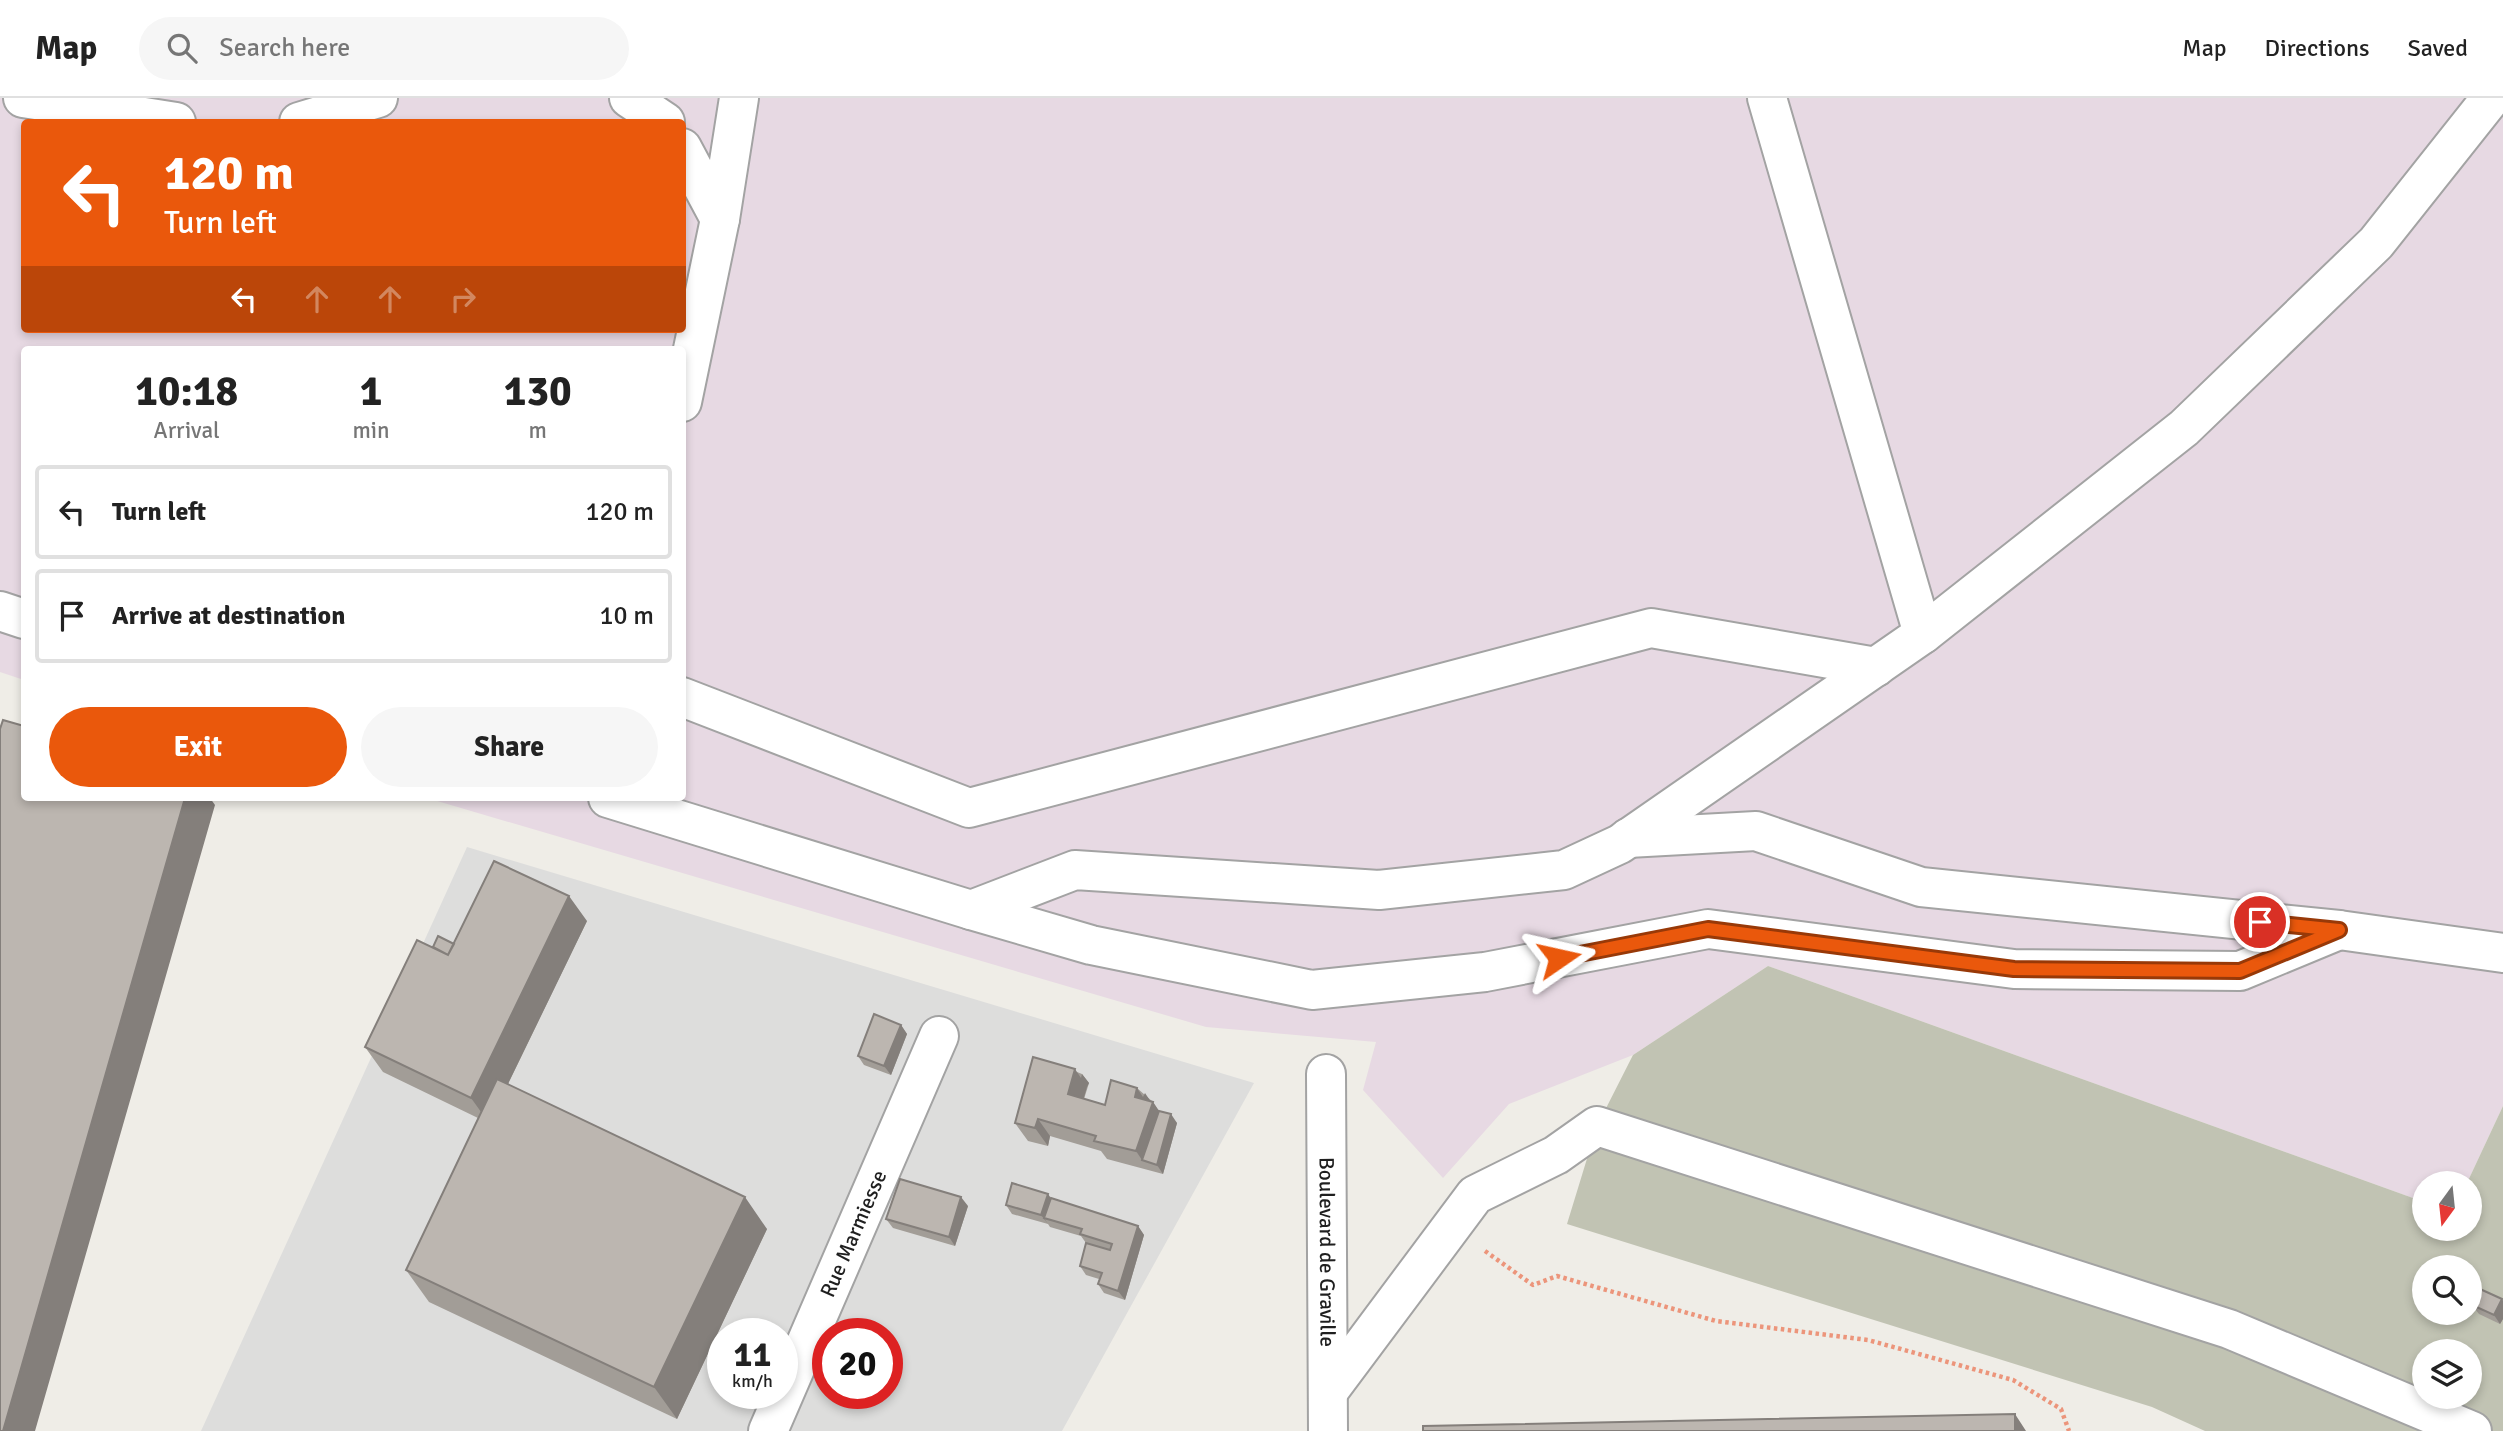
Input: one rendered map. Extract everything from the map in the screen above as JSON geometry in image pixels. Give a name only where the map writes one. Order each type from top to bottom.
[{"type":"street","points":[[23,98],[157,119]]},
{"type":"street","points":[[309,119],[378,98]]},
{"type":"street","points":[[629,98],[660,119]]},
{"type":"street","points":[[686,383],[720,219],[738,98]]},
{"type":"street","points":[[1768,98],[1923,634]]},
{"type":"street","points":[[971,910],[1075,870],[1379,890],[1564,870],[1628,838],[1923,634],[2184,428],[2376,243],[2491,98]]},
{"type":"street","points":[[686,155],[720,219]]},
{"type":"street","points":[[0,611],[21,618]]},
{"type":"street","points":[[686,699],[969,808],[1651,628],[1876,667]]},
{"type":"street","points":[[618,801],[1091,945],[1312,990],[1485,972],[1708,929],[2014,969],[2227,971],[2240,971],[2339,930]]},
{"type":"street","points":[[1628,838],[1755,831],[1921,887],[2339,930],[2503,953]]},
{"type":"street","name":"Rue Marmiesse","points":[[768,1431],[939,1036]]},
{"type":"street","name":"Boulevard de Graville","points":[[1326,1074],[1328,1431]]},
{"type":"street","points":[[1328,1392],[1475,1195],[1556,1155],[1597,1126],[2229,1329],[2472,1431]]},
{"type":"path","points":[[1446,1234],[1482,1249],[1533,1285],[1557,1276],[1716,1321],[1868,1340],[2013,1380],[2062,1409],[2069,1431]]},
{"type":"shaded area","points":[[0,98],[2503,98],[2503,1106],[2473,1171],[2412,1171],[2412,1198],[1768,966],[1633,1055],[1509,1104],[1443,1178],[1363,1090],[1376,1042],[1206,1027],[437,801],[686,801],[686,346],[21,346],[21,679],[0,672]]},
{"type":"shaded area","points":[[467,847],[1254,1083],[1062,1431],[201,1431]]},
{"type":"shaded area","points":[[1768,966],[2412,1198],[2412,1241],[2482,1241],[2482,1171],[2473,1171],[2503,1106],[2503,1431],[2205,1431],[2152,1407],[1567,1224],[1597,1126],[1633,1055]]},
{"type":"building","points":[[3,720],[21,725],[21,801],[184,801],[3,1431],[0,1431],[0,729]]},
{"type":"building","points":[[494,861],[569,896],[471,1098],[365,1047],[417,940],[448,955]]},
{"type":"building","points":[[438,936],[454,944],[448,955],[433,947]]},
{"type":"building","points":[[874,1014],[901,1025],[884,1066],[858,1056]]},
{"type":"building","points":[[1033,1057],[1075,1069],[1068,1094],[1105,1105],[1111,1080],[1137,1088],[1135,1097],[1153,1102],[1136,1151],[1094,1141],[1096,1136],[1038,1119],[1035,1128],[1015,1123]]},
{"type":"building","points":[[497,1079],[745,1197],[654,1387],[406,1270]]},
{"type":"building","points":[[1159,1111],[1171,1114],[1157,1165],[1142,1160]]},
{"type":"building","points":[[900,1179],[961,1197],[949,1237],[886,1219]]},
{"type":"building","points":[[1012,1183],[1048,1194],[1041,1215],[1006,1205]]},
{"type":"building","points":[[1051,1198],[1138,1226],[1118,1291],[1098,1284],[1102,1273],[1080,1266],[1086,1243],[1110,1250],[1112,1244],[1080,1234],[1082,1229],[1044,1218]]},
{"type":"building","points":[[2482,1290],[2502,1299],[2494,1315],[2482,1310]]},
{"type":"building","points":[[2015,1414],[2015,1431],[1423,1431],[1423,1426]]},
{"type":"route","points":[[1559,958],[1708,929],[2014,969],[2240,971],[2339,930],[2260,922]]}]
